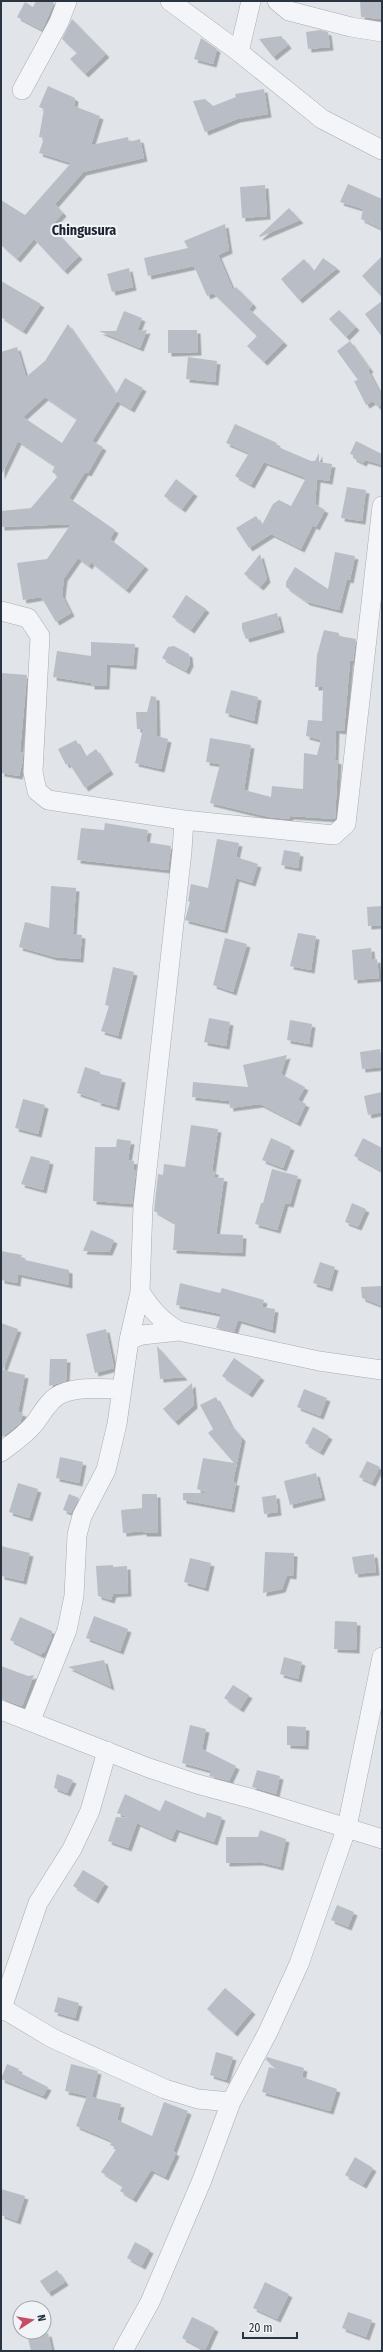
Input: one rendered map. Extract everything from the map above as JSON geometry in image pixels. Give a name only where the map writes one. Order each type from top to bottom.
[{"type":"street","points":[[22,90],[59,22],[67,1]]},
{"type":"street","points":[[170,1],[239,52],[322,119],[382,150]]},
{"type":"street","points":[[239,52],[251,1]]},
{"type":"street","points":[[276,1],[289,11],[382,32]]},
{"type":"street","points":[[1,611],[28,618],[40,636],[32,772],[37,791],[48,800],[184,820],[334,835],[346,824],[375,642],[382,506]]},
{"type":"street","points":[[31,1720],[67,1630],[74,1596],[77,1535],[82,1516],[106,1470],[140,1292],[139,1264],[143,1206],[182,851],[184,820]]},
{"type":"street","points":[[140,1292],[150,1308],[165,1323],[179,1331],[219,1341],[319,1361],[382,1370]]},
{"type":"street","points":[[130,1340],[142,1335],[179,1331]]},
{"type":"street","points":[[1,1452],[18,1440],[34,1424],[49,1404],[60,1394],[90,1388],[122,1389]]},
{"type":"street","points":[[123,2351],[150,2302],[202,2180],[231,2102],[268,2032],[299,1964],[347,1827],[382,1657]]},
{"type":"street","points":[[1,1710],[31,1720],[107,1751],[197,1784],[347,1827],[382,1839]]},
{"type":"street","points":[[107,1751],[90,1811],[72,1849],[38,1904],[2,2010],[52,2038],[165,2089],[198,2099],[231,2102]]},
{"type":"building","points":[[36,1],[51,1],[54,3],[42,30],[17,17],[25,2],[33,7]]},
{"type":"building","points":[[360,1],[381,1],[382,19],[361,17]]},
{"type":"building","points":[[72,19],[106,54],[85,74],[70,59],[77,53],[62,39]]},
{"type":"building","points":[[320,30],[328,32],[330,47],[308,49],[306,32]]},
{"type":"building","points":[[281,36],[288,45],[273,57],[259,39]]},
{"type":"building","points":[[201,38],[217,49],[213,64],[194,59]]},
{"type":"building","points":[[48,86],[75,98],[74,106],[100,116],[91,145],[128,137],[129,142],[140,139],[144,158],[83,172],[55,204],[63,213],[51,226],[79,256],[64,271],[34,239],[17,259],[1,245],[1,200],[25,215],[71,163],[39,153],[44,138],[39,137],[44,109],[39,107]]},
{"type":"building","points":[[264,89],[268,114],[237,119],[205,132],[193,101],[205,99],[213,106],[236,97],[235,94]]},
{"type":"building","points":[[348,184],[382,199],[382,229],[361,219],[363,209],[340,202]]},
{"type":"building","points":[[265,185],[267,216],[242,218],[240,187]]},
{"type":"building","points":[[289,208],[300,220],[260,237],[259,236]]},
{"type":"building","points":[[225,224],[229,250],[218,255],[233,290],[236,287],[253,304],[249,309],[284,342],[264,362],[247,346],[257,336],[213,293],[207,296],[194,266],[148,276],[144,258],[188,248],[184,241]]},
{"type":"building","points":[[382,256],[382,297],[362,276]]},
{"type":"building","points":[[323,258],[337,268],[299,300],[281,279],[304,259],[314,271]]},
{"type":"building","points":[[129,268],[133,287],[112,292],[107,274]]},
{"type":"building","points":[[1,281],[41,304],[23,331],[1,317]]},
{"type":"building","points":[[382,301],[382,337],[365,314]]},
{"type":"building","points":[[339,310],[356,327],[346,337],[329,319]]},
{"type":"building","points":[[124,311],[142,318],[137,331],[147,330],[140,348],[99,331],[116,331]]},
{"type":"building","points":[[68,324],[116,394],[125,378],[143,388],[131,409],[117,401],[92,441],[103,447],[88,473],[85,472],[69,498],[115,530],[110,539],[145,566],[126,590],[91,562],[89,566],[78,558],[64,578],[62,595],[71,613],[56,622],[41,597],[23,600],[17,563],[47,559],[71,524],[1,527],[1,511],[31,508],[58,476],[52,472],[55,466],[18,441],[1,476],[1,352],[17,347],[26,377],[45,361]],"holes":[[[45,397],[77,419],[62,443],[23,417]]]},
{"type":"building","points":[[168,330],[197,330],[198,352],[168,353]]},
{"type":"building","points":[[350,341],[370,369],[368,370],[382,397],[382,404],[378,407],[373,401],[366,405],[354,381],[358,380],[337,351]]},
{"type":"building","points":[[188,357],[217,361],[215,382],[186,379]]},
{"type":"building","points":[[235,424],[277,443],[276,446],[311,461],[315,461],[319,453],[319,462],[332,464],[329,481],[317,479],[315,504],[325,510],[316,527],[313,525],[301,549],[271,534],[249,548],[236,528],[256,516],[262,525],[273,504],[279,500],[291,506],[306,478],[264,462],[251,485],[235,476],[249,453],[226,443]]},
{"type":"building","points":[[356,441],[382,454],[382,465],[365,460],[363,463],[353,458],[353,455],[350,454]]},
{"type":"building","points":[[176,479],[194,493],[182,509],[164,496]]},
{"type":"building","points":[[347,487],[366,490],[362,521],[341,518]]},
{"type":"building","points":[[335,552],[355,556],[350,580],[347,579],[339,610],[307,602],[286,587],[286,582],[295,567],[328,589]]},
{"type":"building","points":[[260,554],[267,579],[260,587],[244,574]]},
{"type":"building","points":[[186,595],[206,609],[191,630],[172,617]]},
{"type":"building","points":[[277,613],[281,629],[246,639],[242,629],[242,623]]},
{"type":"building","points":[[324,630],[339,633],[339,636],[356,639],[353,661],[350,661],[344,731],[336,730],[335,760],[338,761],[335,819],[290,816],[289,819],[269,817],[210,803],[220,764],[206,762],[210,738],[251,745],[244,790],[271,797],[272,786],[303,789],[304,753],[317,755],[321,740],[306,736],[308,720],[322,721],[323,687],[315,687],[317,655]]},
{"type":"building","points":[[91,642],[135,644],[133,666],[107,664],[106,686],[91,686],[91,683],[53,677],[57,651],[91,656]]},
{"type":"building","points":[[174,646],[189,654],[190,663],[186,671],[162,658],[168,647]]},
{"type":"building","points":[[1,673],[27,675],[20,752],[23,753],[23,760],[19,776],[1,773]]},
{"type":"building","points":[[231,690],[258,697],[254,721],[225,713]]},
{"type":"building","points":[[151,696],[156,697],[157,736],[168,739],[161,769],[135,763],[143,729],[137,729],[136,712],[147,712]]},
{"type":"building","points":[[76,740],[85,757],[96,749],[110,771],[85,788],[69,763],[66,765],[58,749]]},
{"type":"building","points":[[105,823],[148,830],[146,842],[171,846],[168,870],[77,860],[81,828],[104,830]]},
{"type":"building","points":[[217,839],[239,843],[236,857],[258,864],[252,883],[236,878],[224,930],[185,920],[190,902],[188,901],[191,884],[208,888]]},
{"type":"building","points":[[284,850],[300,853],[298,868],[281,865]]},
{"type":"building","points":[[51,886],[76,888],[73,934],[82,935],[80,959],[54,957],[19,947],[25,922],[49,928]]},
{"type":"building","points":[[382,906],[382,925],[368,926],[367,907]]},
{"type":"building","points":[[298,933],[316,936],[311,970],[290,966]]},
{"type":"building","points":[[225,938],[247,944],[233,992],[213,985]]},
{"type":"building","points":[[371,948],[372,960],[377,959],[379,978],[354,980],[352,950]]},
{"type":"building","points":[[113,967],[134,972],[118,1036],[101,1031],[109,1006],[105,1005]]},
{"type":"building","points":[[209,1018],[230,1022],[226,1046],[204,1042]]},
{"type":"building","points":[[290,1020],[312,1024],[309,1044],[287,1040]]},
{"type":"building","points":[[380,1049],[382,1067],[362,1069],[360,1052]]},
{"type":"building","points":[[287,1055],[281,1074],[305,1087],[298,1100],[306,1104],[297,1123],[260,1104],[230,1108],[229,1101],[192,1097],[193,1082],[248,1087],[243,1065]]},
{"type":"building","points":[[85,1067],[100,1072],[100,1074],[122,1079],[116,1107],[97,1102],[98,1100],[77,1093]]},
{"type":"building","points":[[382,1092],[382,1112],[368,1115],[364,1096]]},
{"type":"building","points":[[23,1099],[45,1105],[38,1134],[15,1128]]},
{"type":"building","points":[[191,1125],[218,1129],[212,1171],[215,1171],[214,1177],[224,1178],[216,1234],[243,1235],[242,1253],[173,1250],[175,1223],[154,1211],[158,1174],[163,1175],[164,1164],[185,1167]]},
{"type":"building","points":[[271,1138],[291,1147],[283,1168],[262,1160]]},
{"type":"building","points":[[363,1138],[382,1148],[382,1171],[354,1156]]},
{"type":"building","points":[[117,1139],[131,1141],[128,1160],[134,1161],[133,1170],[136,1171],[132,1204],[93,1201],[95,1147],[116,1147]]},
{"type":"building","points":[[31,1156],[50,1161],[43,1190],[21,1184]]},
{"type":"building","points":[[272,1169],[298,1176],[290,1204],[285,1203],[277,1230],[255,1224],[261,1203],[263,1203]]},
{"type":"building","points":[[352,1203],[366,1209],[358,1227],[345,1222]]},
{"type":"building","points":[[91,1230],[114,1240],[109,1252],[83,1251]]},
{"type":"building","points":[[1,1251],[22,1255],[21,1259],[69,1270],[69,1285],[18,1274],[17,1283],[1,1280]]},
{"type":"building","points":[[320,1262],[335,1267],[329,1288],[313,1283]]},
{"type":"building","points":[[180,1283],[220,1293],[222,1288],[264,1300],[262,1307],[275,1309],[272,1330],[238,1320],[234,1332],[216,1328],[221,1314],[176,1305]]},
{"type":"building","points":[[382,1286],[382,1306],[362,1298],[361,1287]]},
{"type":"building","points":[[1,1323],[18,1329],[3,1370],[25,1375],[18,1412],[23,1413],[20,1423],[1,1438]]},
{"type":"building","points":[[106,1329],[114,1368],[95,1373],[86,1334]]},
{"type":"building","points":[[157,1346],[184,1377],[160,1379]]},
{"type":"building","points":[[234,1358],[261,1377],[249,1394],[222,1376]]},
{"type":"building","points":[[50,1359],[67,1359],[66,1381],[49,1386]]},
{"type":"building","points":[[192,1383],[194,1405],[175,1422],[163,1409]]},
{"type":"building","points":[[304,1389],[327,1398],[320,1416],[297,1407]]},
{"type":"building","points":[[216,1397],[231,1425],[242,1438],[233,1482],[236,1482],[231,1509],[183,1500],[183,1493],[208,1493],[197,1489],[203,1458],[234,1463],[208,1433],[213,1429],[200,1405]]},
{"type":"building","points":[[313,1427],[329,1436],[320,1452],[305,1443]]},
{"type":"building","points":[[60,1457],[83,1462],[79,1483],[56,1478]]},
{"type":"building","points":[[367,1461],[380,1467],[372,1483],[359,1477]]},
{"type":"building","points":[[316,1473],[322,1497],[290,1505],[284,1481]]},
{"type":"building","points":[[18,1483],[38,1489],[29,1518],[9,1512]]},
{"type":"building","points":[[69,1494],[79,1498],[71,1513],[63,1510]]},
{"type":"building","points":[[142,1494],[157,1494],[158,1533],[143,1533],[143,1531],[123,1533],[121,1510],[142,1508]]},
{"type":"building","points":[[276,1495],[278,1512],[264,1514],[262,1497]]},
{"type":"building","points":[[1,1546],[30,1553],[23,1581],[1,1576]]},
{"type":"building","points":[[265,1552],[294,1553],[293,1576],[287,1575],[282,1589],[263,1593]]},
{"type":"building","points":[[374,1554],[376,1572],[355,1574],[352,1557]]},
{"type":"building","points":[[190,1558],[211,1563],[205,1588],[184,1582]]},
{"type":"building","points":[[113,1565],[113,1567],[127,1566],[128,1593],[113,1594],[111,1600],[98,1596],[96,1566]]},
{"type":"building","points":[[94,1616],[128,1629],[120,1651],[86,1638]]},
{"type":"building","points":[[20,1617],[52,1631],[52,1637],[44,1653],[41,1655],[10,1640]]},
{"type":"building","points":[[335,1621],[357,1622],[356,1650],[334,1649]]},
{"type":"building","points":[[284,1657],[302,1662],[298,1679],[280,1674]]},
{"type":"building","points":[[104,1660],[111,1687],[68,1667]]},
{"type":"building","points":[[1,1666],[28,1676],[34,1675],[22,1706],[1,1699]]},
{"type":"building","points":[[233,1685],[249,1695],[240,1709],[224,1698]]},
{"type":"building","points":[[190,1725],[206,1729],[202,1749],[236,1766],[229,1781],[209,1776],[212,1771],[182,1763]]},
{"type":"building","points":[[287,1726],[306,1727],[305,1746],[287,1745]]},
{"type":"building","points":[[257,1770],[280,1776],[276,1794],[252,1787]]},
{"type":"building","points":[[57,1774],[73,1780],[67,1793],[54,1788]]},
{"type":"building","points":[[125,1794],[160,1811],[165,1800],[205,1818],[207,1812],[222,1817],[214,1842],[176,1829],[172,1839],[137,1823],[128,1848],[108,1841],[116,1817],[130,1818],[117,1813]]},
{"type":"building","points":[[260,1830],[286,1839],[280,1867],[260,1862],[226,1863],[226,1837],[258,1837]]},
{"type":"building","points":[[83,1870],[105,1883],[95,1900],[73,1886]]},
{"type":"building","points":[[337,1905],[354,1912],[348,1927],[331,1920]]},
{"type":"building","points":[[225,1988],[252,2011],[234,2033],[207,2009]]},
{"type":"building","points":[[58,1997],[79,2003],[75,2018],[54,2012]]},
{"type":"building","points":[[216,2052],[233,2057],[226,2080],[210,2075]]},
{"type":"building","points":[[267,2057],[304,2068],[302,2077],[337,2089],[330,2111],[262,2092],[269,2067],[276,2069],[266,2060]]},
{"type":"building","points":[[7,2064],[19,2069],[18,2072],[48,2087],[43,2096],[1,2079]]},
{"type":"building","points":[[71,2064],[98,2071],[92,2097],[65,2091]]},
{"type":"building","points":[[87,2096],[121,2104],[117,2120],[152,2136],[164,2102],[188,2111],[173,2151],[176,2153],[165,2177],[151,2170],[133,2199],[120,2191],[123,2186],[101,2172],[117,2148],[110,2145],[112,2141],[76,2126]]},
{"type":"building","points":[[355,2157],[373,2168],[363,2185],[345,2175]]},
{"type":"building","points":[[1,2189],[25,2196],[17,2221],[1,2215]]},
{"type":"building","points":[[135,2242],[150,2250],[142,2266],[127,2258]]},
{"type":"building","points":[[57,2270],[65,2282],[48,2293],[40,2281]]},
{"type":"building","points":[[265,2282],[289,2294],[277,2319],[253,2308]]},
{"type":"building","points":[[348,2312],[372,2320],[366,2337],[342,2328]]},
{"type":"building","points":[[192,2317],[215,2328],[205,2350],[182,2338]]},
{"type":"building","points":[[28,2340],[50,2340],[52,2351],[31,2351]]},
{"type":"district","name":"Chingusura","points":[[84,230]]}]
